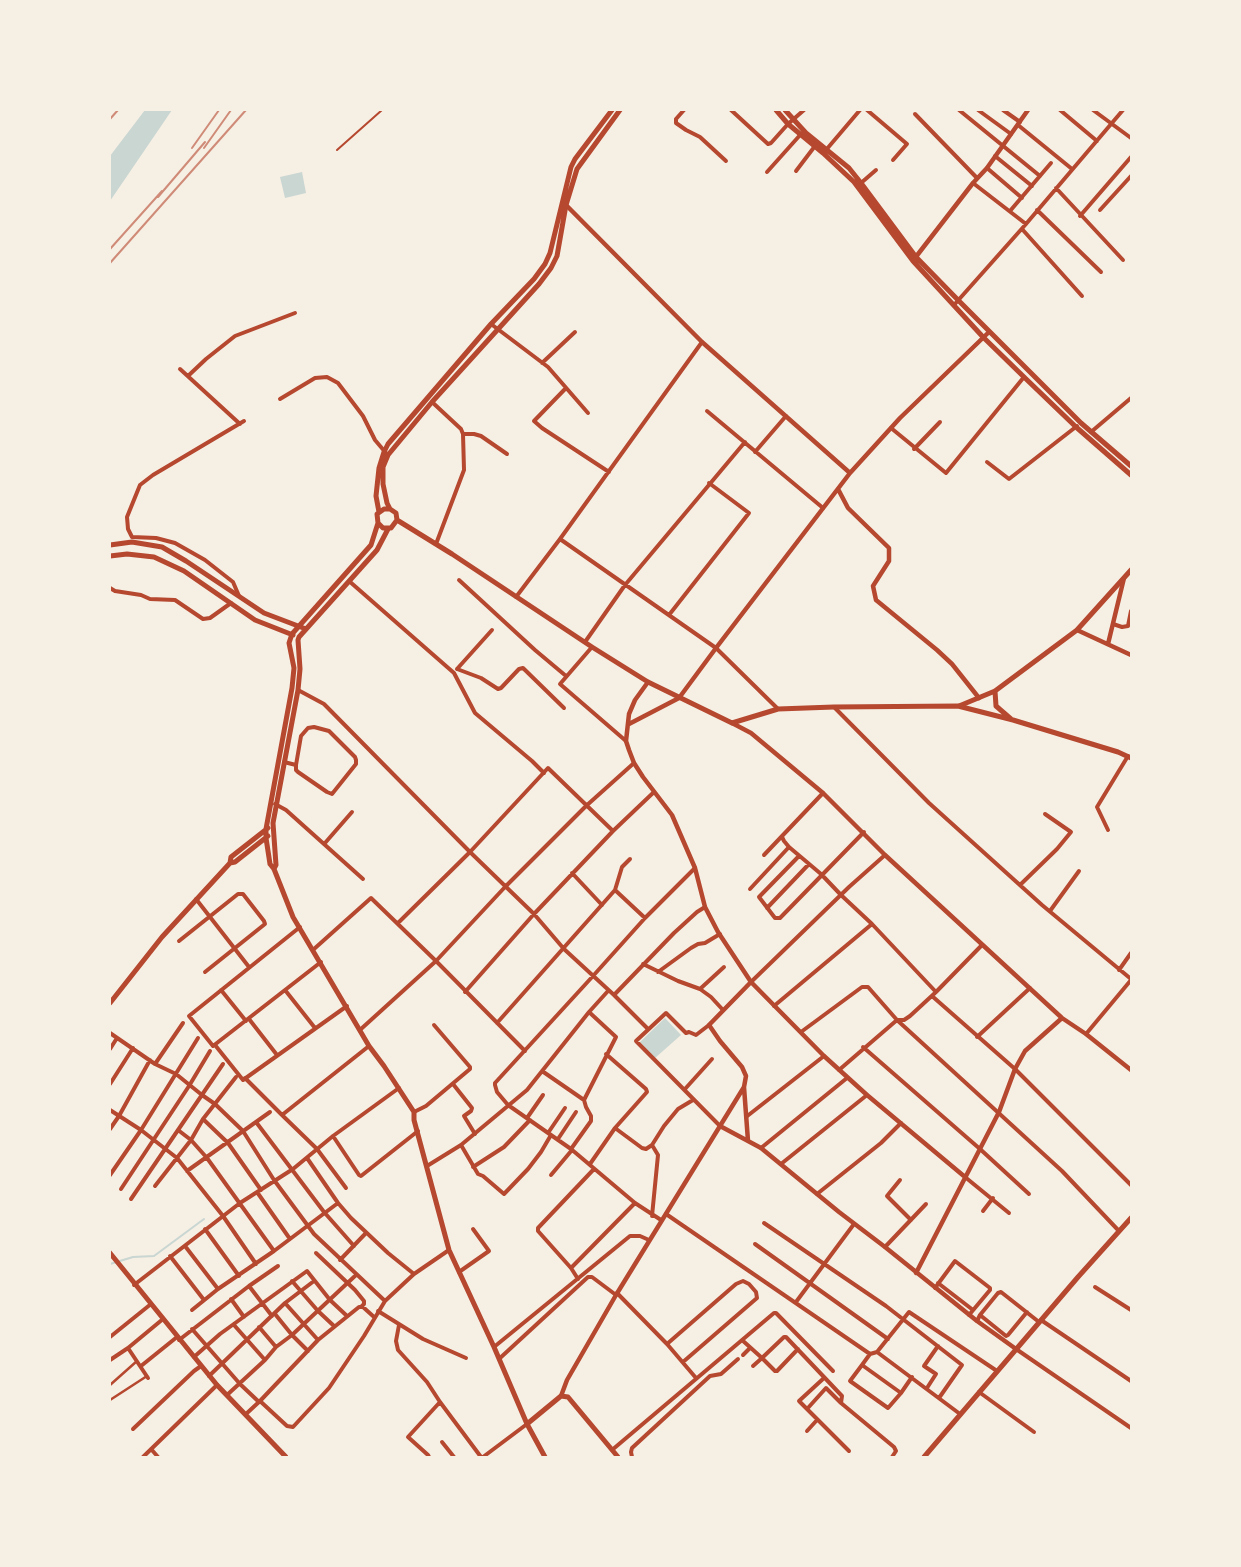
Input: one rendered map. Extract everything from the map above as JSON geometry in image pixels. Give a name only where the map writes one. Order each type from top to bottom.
[{"type":"main road","points":[[390,509],[384,508],[376,517],[378,523],[383,528],[394,526],[397,520],[396,514],[387,503],[383,484],[383,467],[388,444],[491,324],[534,279],[545,264],[550,253],[571,167],[612,110]]},
{"type":"main road","points":[[379,512],[376,496],[379,468],[386,453],[539,284],[551,268],[557,256],[566,205],[578,169],[620,110]]},
{"type":"main road","points":[[776,110],[825,151],[849,168],[861,182],[914,259]]},
{"type":"main road","points":[[784,110],[801,134],[815,146],[825,151],[854,182],[914,259],[956,303],[984,337],[1024,378],[1131,475]]},
{"type":"main road","points":[[956,303],[989,332],[1078,425],[1091,432],[1131,466]]},
{"type":"main road","points":[[397,520],[648,682],[732,723],[778,709],[958,706],[1013,720],[1129,757]]},
{"type":"main road","points":[[274,869],[276,865],[273,803],[292,688],[294,668],[290,643],[292,634],[371,545],[378,523]]},
{"type":"main road","points":[[388,528],[377,550],[299,637],[300,669],[298,690],[284,762],[266,829],[270,864],[274,869],[294,917],[369,1046],[414,1112],[414,1120],[438,1215],[449,1250],[544,1457]]},
{"type":"main road","points":[[110,545],[132,542],[162,547],[264,612],[283,620],[300,624],[306,629]]},
{"type":"main road","points":[[110,556],[127,554],[154,557],[184,572],[255,620],[299,637]]},
{"type":"main road","points":[[958,706],[995,691],[1077,630],[1131,570]]},
{"type":"main road","points":[[995,691],[996,706],[1013,720]]},
{"type":"main road","points":[[979,698],[980,711]]},
{"type":"main road","points":[[110,1003],[162,936],[230,862],[231,857],[273,823]]},
{"type":"main road","points":[[230,862],[235,862],[273,832]]},
{"type":"main road","points":[[927,1456],[960,1414],[1040,1321],[1119,1231],[1130,1222]]},
{"type":"main road","points":[[110,1253],[217,1386],[286,1457]]},
{"type":"main road","points":[[528,1424],[561,1396],[568,1397],[618,1457]]},
{"type":"street","points":[[684,110],[676,119],[676,123],[700,137],[726,161]]},
{"type":"street","points":[[731,110],[768,144],[804,110]]},
{"type":"street","points":[[825,151],[860,110]]},
{"type":"street","points":[[867,110],[907,144],[893,160]]},
{"type":"street","points":[[958,110],[1040,176]]},
{"type":"street","points":[[978,110],[1011,134]]},
{"type":"street","points":[[1003,110],[1072,168]]},
{"type":"street","points":[[914,259],[973,183],[987,168],[1028,110]]},
{"type":"street","points":[[1060,110],[1098,141]]},
{"type":"street","points":[[1093,110],[1131,138]]},
{"type":"street","points":[[956,303],[1123,110]]},
{"type":"street","points":[[915,114],[978,178]]},
{"type":"street","points":[[767,172],[801,134]]},
{"type":"street","points":[[796,171],[815,146]]},
{"type":"street","points":[[995,156],[1032,186]]},
{"type":"street","points":[[1080,216],[1131,157]]},
{"type":"street","points":[[1010,212],[1051,163]]},
{"type":"street","points":[[571,167],[578,169]]},
{"type":"street","points":[[987,168],[1022,198]]},
{"type":"street","points":[[861,182],[876,170]]},
{"type":"street","points":[[1100,210],[1131,176]]},
{"type":"street","points":[[973,183],[1026,224]]},
{"type":"street","points":[[1056,188],[1080,216],[1123,260]]},
{"type":"street","points":[[566,205],[702,342],[850,474]]},
{"type":"street","points":[[1037,210],[1102,272]]},
{"type":"street","points":[[1022,229],[1082,296]]},
{"type":"street","points":[[188,376],[235,336],[295,313]]},
{"type":"street","points":[[491,324],[542,363],[588,413]]},
{"type":"street","points":[[542,363],[575,332]]},
{"type":"street","points":[[629,724],[679,698],[850,474],[891,428],[989,332]]},
{"type":"street","points":[[516,597],[560,540],[702,342]]},
{"type":"street","points":[[180,369],[240,424]]},
{"type":"street","points":[[280,399],[315,378],[327,378],[338,383],[362,416],[375,440],[386,453]]},
{"type":"street","points":[[891,428],[944,473],[948,472],[1024,378]]},
{"type":"street","points":[[566,388],[534,422],[609,472]]},
{"type":"street","points":[[1091,432],[1131,398]]},
{"type":"street","points":[[432,402],[461,429],[463,434],[464,470],[436,544]]},
{"type":"street","points":[[707,411],[823,508]]},
{"type":"street","points":[[755,452],[786,416]]},
{"type":"street","points":[[239,596],[233,582],[205,560],[175,544],[156,538],[132,537],[128,529],[127,517],[140,486],[153,475],[244,421]]},
{"type":"street","points":[[914,449],[940,422]]},
{"type":"street","points":[[987,462],[1009,479],[1078,425]]},
{"type":"street","points":[[463,434],[481,436],[507,454]]},
{"type":"street","points":[[585,642],[625,585],[745,442]]},
{"type":"street","points":[[669,615],[749,513],[710,483]]},
{"type":"street","points":[[838,489],[848,508],[889,548],[889,561],[873,586],[876,600],[938,650],[952,664],[979,698]]},
{"type":"street","points":[[560,540],[716,648],[778,709]]},
{"type":"street","points":[[1108,644],[1124,578]]},
{"type":"street","points":[[459,580],[566,676]]},
{"type":"street","points":[[350,581],[454,673],[475,713],[544,773]]},
{"type":"street","points":[[110,588],[115,591],[150,598],[175,600],[204,619],[210,618],[231,603]]},
{"type":"street","points":[[1113,624],[1122,627],[1128,626],[1131,611]]},
{"type":"street","points":[[454,673],[492,630]]},
{"type":"street","points":[[1077,630],[1131,655]]},
{"type":"street","points":[[592,647],[560,684],[626,741],[634,763],[672,815],[694,868],[705,907],[751,982],[847,1078],[1009,1213]]},
{"type":"street","points":[[457,669],[481,678],[498,689],[519,668],[523,668],[564,708]]},
{"type":"street","points":[[626,741],[629,714],[635,700],[648,682]]},
{"type":"street","points":[[298,690],[324,704],[534,914],[564,949],[648,1029]]},
{"type":"street","points":[[834,707],[929,803],[1050,912],[1131,980],[1086,1034]]},
{"type":"street","points":[[732,723],[751,733],[823,793],[885,855],[1062,1018],[1086,1034],[1131,1070]]},
{"type":"street","points":[[314,727],[329,731],[356,760],[356,764],[332,794],[298,772],[296,765],[301,736],[308,728],[314,727]]},
{"type":"street","points":[[1108,830],[1097,807],[1129,757]]},
{"type":"street","points":[[284,762],[296,765]]},
{"type":"street","points":[[360,1029],[436,961],[505,886],[586,806],[634,763]]},
{"type":"street","points":[[398,923],[470,852],[548,768],[613,831]]},
{"type":"street","points":[[465,992],[572,873],[654,792]]},
{"type":"street","points":[[764,855],[823,793]]},
{"type":"street","points":[[273,803],[286,810],[364,879]]},
{"type":"street","points":[[325,843],[352,812]]},
{"type":"street","points":[[1020,885],[1057,849],[1071,832],[1045,814]]},
{"type":"street","points":[[799,856],[758,897],[775,918],[780,918],[864,832]]},
{"type":"street","points":[[782,837],[789,847],[821,874],[840,895],[872,924],[934,994],[977,1037],[1015,1069],[1131,1185]]},
{"type":"street","points":[[750,889],[789,847]]},
{"type":"street","points":[[885,855],[840,895],[696,1035],[689,1032],[686,1033],[666,1013],[637,1040],[637,1043],[720,1126],[761,1148],[916,1273],[973,1310]]},
{"type":"street","points":[[497,1023],[616,890],[622,867],[630,859]]},
{"type":"street","points":[[767,908],[809,864]]},
{"type":"street","points":[[661,1220],[635,1204],[571,1149],[508,1104],[495,1088],[495,1083],[645,918],[694,868]]},
{"type":"street","points":[[1050,912],[1079,871]]},
{"type":"street","points":[[572,873],[602,904]]},
{"type":"street","points":[[616,890],[645,918]]},
{"type":"street","points":[[179,941],[240,893],[243,894],[264,921],[264,926],[206,972]]},
{"type":"street","points":[[314,949],[371,898],[525,1051]]},
{"type":"street","points":[[196,899],[249,967]]},
{"type":"street","points":[[614,995],[674,933],[705,907]]},
{"type":"street","points":[[774,1006],[872,924]]},
{"type":"street","points":[[300,927],[189,1016],[243,1080],[245,1078],[317,1149],[346,1188]]},
{"type":"street","points":[[658,972],[691,948],[705,943],[720,934]]},
{"type":"street","points":[[839,1070],[897,1020],[904,1020],[910,1016],[982,945]]},
{"type":"street","points":[[1119,970],[1131,953]]},
{"type":"street","points":[[215,1045],[321,962]]},
{"type":"street","points":[[643,964],[700,989],[711,997],[723,1010]]},
{"type":"street","points":[[700,989],[724,967]]},
{"type":"street","points":[[801,1032],[864,986],[869,988],[897,1020],[1062,1171],[1119,1231]]},
{"type":"street","points":[[977,1037],[1030,988]]},
{"type":"street","points":[[221,990],[277,1055]]},
{"type":"street","points":[[286,990],[315,1028]]},
{"type":"street","points":[[427,1166],[476,1134],[508,1104],[527,1090],[608,991]]},
{"type":"street","points":[[245,1078],[347,1006]]},
{"type":"street","points":[[584,1100],[616,1036],[589,1012]]},
{"type":"street","points":[[916,1273],[999,1112],[1015,1069],[1025,1051],[1062,1018]]},
{"type":"street","points":[[155,1064],[183,1023]]},
{"type":"street","points":[[414,1112],[426,1106],[470,1070],[434,1025]]},
{"type":"street","points":[[708,1025],[742,1067],[746,1076],[744,1087],[748,1141]]},
{"type":"street","points":[[110,1033],[155,1064],[176,1074],[189,1086],[215,1104],[243,1131],[274,1180],[307,1225],[340,1260],[385,1301]]},
{"type":"street","points":[[110,1049],[117,1038]]},
{"type":"street","points":[[110,1175],[141,1130],[198,1038]]},
{"type":"street","points":[[282,1115],[369,1046]]},
{"type":"street","points":[[110,1084],[133,1048]]},
{"type":"street","points":[[864,1048],[1029,1194]]},
{"type":"street","points":[[121,1189],[210,1051]]},
{"type":"street","points":[[590,1164],[615,1128],[647,1092],[606,1054]]},
{"type":"street","points":[[746,1118],[824,1056]]},
{"type":"street","points":[[110,1129],[150,1060]]},
{"type":"street","points":[[685,1089],[712,1060]]},
{"type":"street","points":[[130,1199],[223,1064]]},
{"type":"street","points":[[542,1071],[584,1100],[591,1116],[591,1121],[551,1175]]},
{"type":"street","points":[[155,1186],[236,1077]]},
{"type":"street","points":[[761,1148],[847,1078]]},
{"type":"street","points":[[453,1084],[472,1108],[464,1116],[476,1134]]},
{"type":"street","points":[[561,1396],[567,1380],[616,1294],[744,1087]]},
{"type":"street","points":[[134,1285],[240,1203],[293,1169],[333,1136],[399,1088]]},
{"type":"street","points":[[473,1167],[504,1146],[528,1119],[543,1095]]},
{"type":"street","points":[[781,1164],[867,1095]]},
{"type":"street","points":[[615,1128],[646,1149],[652,1145],[678,1109],[693,1100]]},
{"type":"street","points":[[461,1145],[478,1174],[505,1194],[541,1152],[549,1134],[565,1108]]},
{"type":"street","points":[[110,1110],[141,1130],[177,1158],[223,1216],[256,1264]]},
{"type":"street","points":[[187,1171],[270,1112]]},
{"type":"street","points":[[558,1139],[576,1112]]},
{"type":"street","points":[[203,1119],[228,1143],[290,1240]]},
{"type":"street","points":[[256,1122],[324,1212],[354,1246]]},
{"type":"street","points":[[817,1194],[881,1144],[901,1123]]},
{"type":"street","points":[[178,1130],[191,1140],[207,1158],[274,1251]]},
{"type":"street","points":[[333,1136],[361,1176],[418,1131]]},
{"type":"street","points":[[652,1145],[658,1155],[652,1216]]},
{"type":"street","points":[[307,1158],[338,1203],[366,1233],[414,1274]]},
{"type":"street","points":[[578,1279],[571,1268],[538,1230],[539,1226],[594,1169]]},
{"type":"street","points":[[900,1180],[886,1196],[910,1220]]},
{"type":"street","points":[[983,1211],[993,1198]]},
{"type":"street","points":[[192,1310],[218,1289],[290,1240],[307,1225],[338,1203]]},
{"type":"street","points":[[571,1268],[635,1204]]},
{"type":"street","points":[[885,1247],[926,1204]]},
{"type":"street","points":[[666,1214],[870,1354]]},
{"type":"street","points":[[764,1223],[886,1306],[962,1365],[939,1398]]},
{"type":"street","points":[[796,1302],[809,1282],[854,1224]]},
{"type":"street","points":[[459,1272],[488,1251],[473,1229]]},
{"type":"street","points":[[205,1230],[239,1276]]},
{"type":"street","points":[[340,1260],[366,1233]]},
{"type":"street","points":[[494,1346],[630,1236],[640,1236],[648,1240]]},
{"type":"street","points":[[755,1244],[888,1339]]},
{"type":"street","points":[[185,1246],[218,1289]]},
{"type":"street","points":[[192,1329],[240,1384],[287,1426],[293,1427],[329,1388],[385,1301],[414,1274],[449,1250]]},
{"type":"street","points":[[246,1414],[260,1402],[318,1340],[364,1304],[364,1301],[355,1290],[316,1253]]},
{"type":"street","points":[[170,1256],[204,1300]]},
{"type":"street","points":[[937,1286],[952,1263],[956,1261],[990,1289],[969,1315]]},
{"type":"street","points":[[141,1366],[278,1266]]},
{"type":"street","points":[[194,1358],[220,1334],[307,1271],[330,1300],[347,1316]]},
{"type":"street","points":[[227,1395],[356,1275]]},
{"type":"street","points":[[499,1359],[588,1277],[592,1277],[616,1294],[667,1344],[696,1378]]},
{"type":"street","points":[[292,1281],[334,1326]]},
{"type":"street","points":[[209,1376],[285,1303],[314,1281]]},
{"type":"street","points":[[667,1344],[736,1284],[742,1281],[756,1292],[757,1298],[683,1362]]},
{"type":"street","points":[[249,1286],[262,1303],[308,1351]]},
{"type":"street","points":[[937,1286],[977,1321],[1131,1428]]},
{"type":"street","points":[[1095,1287],[1131,1310]]},
{"type":"street","points":[[977,1321],[999,1292],[1002,1292],[1040,1321],[1131,1381]]},
{"type":"street","points":[[231,1299],[244,1317]]},
{"type":"street","points":[[285,1303],[304,1322],[318,1340]]},
{"type":"street","points":[[110,1336],[151,1304]]},
{"type":"street","points":[[361,1307],[374,1318]]},
{"type":"street","points":[[378,1310],[423,1339],[466,1358]]},
{"type":"street","points":[[912,1377],[888,1408],[850,1381],[870,1354],[877,1352],[909,1312],[997,1371]]},
{"type":"street","points":[[980,1315],[1006,1336],[1027,1312]]},
{"type":"street","points":[[612,1450],[776,1313],[833,1371]]},
{"type":"street","points":[[110,1360],[128,1348],[163,1319]]},
{"type":"street","points":[[234,1325],[265,1360]]},
{"type":"street","points":[[399,1325],[396,1341],[397,1349],[427,1382],[482,1457],[528,1424]]},
{"type":"street","points":[[259,1327],[276,1348]]},
{"type":"street","points":[[753,1366],[786,1337],[842,1396],[841,1403]]},
{"type":"street","points":[[742,1340],[776,1372],[798,1349]]},
{"type":"street","points":[[926,1388],[936,1374],[924,1366],[938,1346]]},
{"type":"street","points":[[110,1400],[148,1377],[128,1348]]},
{"type":"street","points":[[743,1355],[750,1348]]},
{"type":"street","points":[[877,1352],[960,1414]]},
{"type":"street","points":[[632,1457],[632,1448],[703,1382],[710,1376],[721,1374],[738,1359]]},
{"type":"street","points":[[110,1385],[137,1361]]},
{"type":"street","points":[[862,1365],[900,1393]]},
{"type":"street","points":[[133,1429],[201,1366]]},
{"type":"street","points":[[824,1378],[799,1401],[849,1452]]},
{"type":"street","points":[[143,1457],[217,1386]]},
{"type":"street","points":[[807,1410],[826,1388],[894,1447],[896,1451],[892,1457]]},
{"type":"street","points":[[979,1392],[1034,1432]]},
{"type":"street","points":[[429,1457],[408,1437],[440,1402]]},
{"type":"street","points":[[807,1431],[818,1420]]},
{"type":"street","points":[[442,1442],[454,1457]]},
{"type":"street","points":[[151,1449],[158,1457]]},
{"type":"lane","points":[[337,150],[382,110]]},
{"type":"shaded area","points":[[145,110],[172,110],[110,201],[110,156]]},
{"type":"shaded area","points":[[302,172],[306,193],[285,198],[280,177]]},
{"type":"shaded area","points":[[665,1018],[681,1035],[655,1058],[640,1042]]},
{"type":"waterway","points":[[110,1264],[133,1257],[154,1256],[204,1219]]},
{"type":"railway","points":[[110,119],[118,110]]},
{"type":"railway","points":[[192,148],[219,110]]},
{"type":"railway","points":[[204,148],[231,110]]},
{"type":"railway","points":[[110,263],[246,110]]},
{"type":"railway","points":[[158,197],[205,142]]},
{"type":"railway","points":[[110,249],[162,191]]}]
